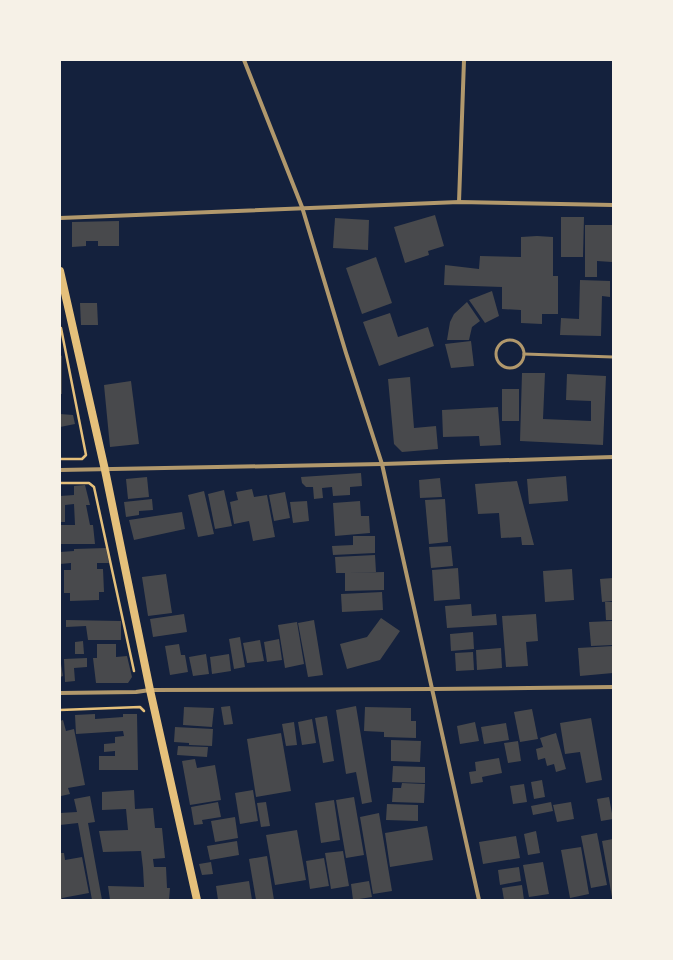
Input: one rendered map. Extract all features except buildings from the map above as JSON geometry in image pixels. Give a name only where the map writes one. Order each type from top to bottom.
[{"type":"main road","points":[[60,271],[105,470],[150,690],[197,900]]},
{"type":"street","points":[[244,60],[302,208],[382,464],[433,689],[478,900]]},
{"type":"street","points":[[459,202],[464,60]]},
{"type":"street","points":[[60,218],[459,202],[613,205]]},
{"type":"street","points":[[60,470],[382,464],[613,457]]},
{"type":"street","points":[[60,694],[136,692],[150,690],[613,687]]},
{"type":"lane","points":[[513,340],[523,348],[524,354],[520,365],[514,368],[502,366],[496,355],[497,349],[501,344],[506,341],[513,340]]},
{"type":"lane","points":[[524,354],[613,356]]},
{"type":"path","points":[[60,325],[86,455],[82,459],[60,459]]},
{"type":"path","points":[[88,480],[94,488],[134,674]]},
{"type":"path","points":[[60,483],[89,483]]},
{"type":"path","points":[[60,710],[139,706],[145,711]]}]
